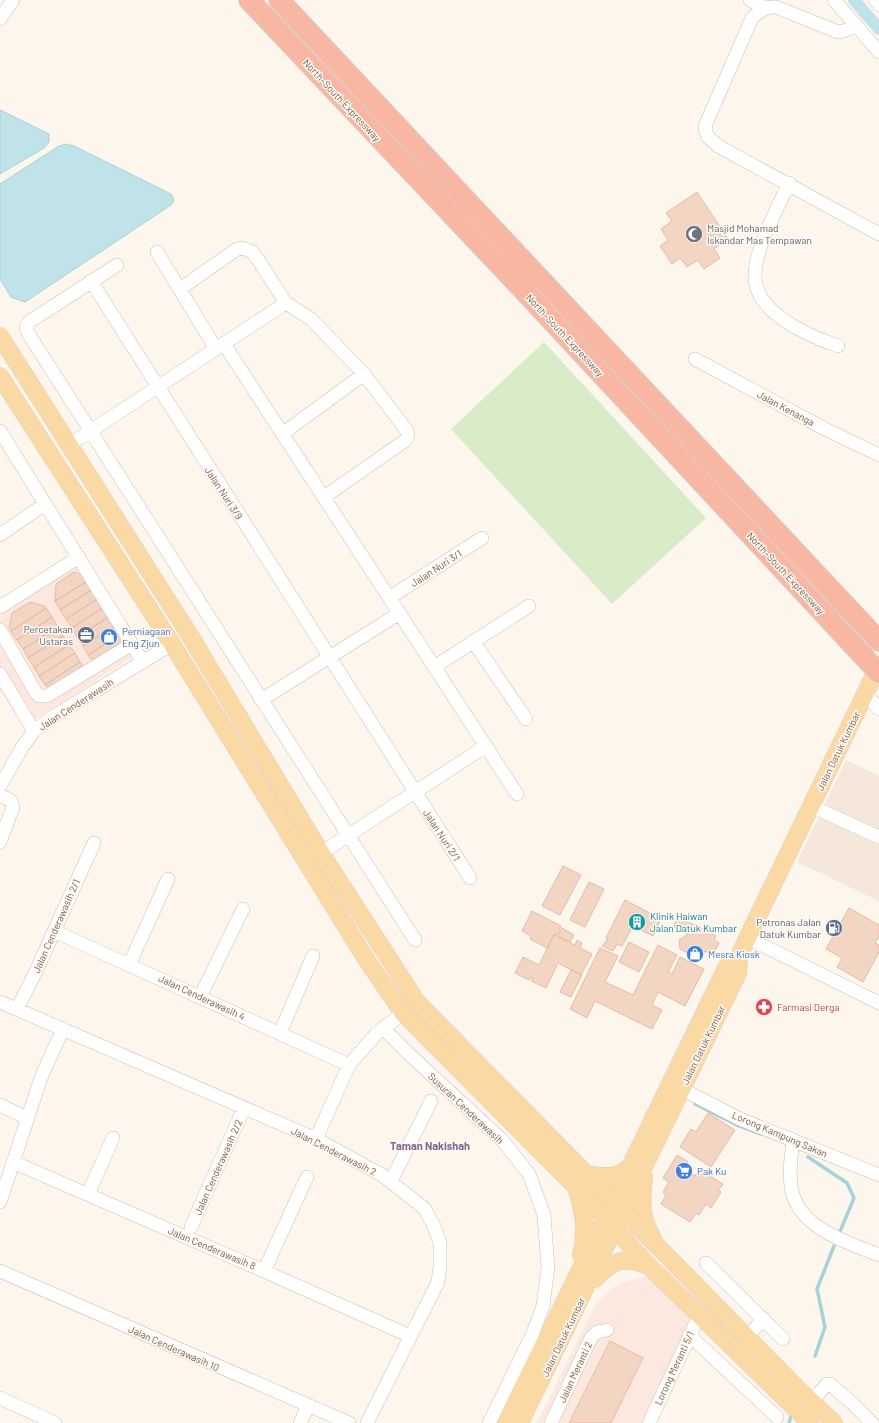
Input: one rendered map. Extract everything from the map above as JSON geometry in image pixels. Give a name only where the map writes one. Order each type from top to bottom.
[{"type":"highway","name":"North–South Expressway","points":[[248,0],[526,293],[879,673]]},
{"type":"highway","name":"North–South Expressway","points":[[279,0],[879,642]]},
{"type":"main road","points":[[0,336],[217,677],[321,853],[417,1002],[580,1180],[610,1224],[649,1266],[700,1314],[810,1423]]},
{"type":"main road","points":[[0,376],[172,644],[362,952],[403,1013],[580,1180],[618,1208],[811,1402],[834,1423]]},
{"type":"main road","name":"Jalan Datuk Kumbar","points":[[618,1208],[630,1167],[733,961],[748,938],[879,665]]},
{"type":"main road","name":"Jalan Datuk Kumbar","points":[[506,1423],[571,1288],[610,1224],[618,1208],[648,1161],[738,973],[733,961]]},
{"type":"main road","points":[[648,1161],[642,1199],[644,1218],[651,1236],[662,1251]]},
{"type":"main road","points":[[580,1180],[616,1176],[630,1167]]},
{"type":"main road","points":[[571,1288],[584,1244],[585,1228],[580,1180]]},
{"type":"main road","name":"Jalan Datuk Kumbar","points":[[520,1423],[589,1285],[610,1224]]},
{"type":"main road","points":[[589,1285],[608,1266],[617,1261],[635,1260],[649,1266]]},
{"type":"street","points":[[0,19],[13,0]]},
{"type":"street","points":[[750,0],[765,8]]},
{"type":"street","points":[[834,0],[879,52]]},
{"type":"street","points":[[875,0],[879,5]]},
{"type":"street","points":[[856,25],[844,31],[838,32],[776,6],[765,8],[752,18],[705,126],[706,136],[718,146],[789,183],[879,234]]},
{"type":"street","points":[[789,183],[767,231],[757,262],[756,287],[762,297],[788,323],[802,332],[838,346]]},
{"type":"street","points":[[180,289],[237,249],[243,248],[252,252],[286,303],[311,319],[364,374],[408,435],[406,440],[324,497]]},
{"type":"street","points":[[157,252],[180,289],[282,434],[324,497],[517,794]]},
{"type":"street","points":[[117,265],[29,322],[26,327],[28,333],[415,940]]},
{"type":"street","name":"Jalan Nuri 3/9","points":[[91,281],[157,388],[329,658]]},
{"type":"street","points":[[69,445],[286,303]]},
{"type":"street","name":"Jalan Kenanga","points":[[695,359],[825,430],[879,455]]},
{"type":"street","points":[[282,434],[364,374]]},
{"type":"street","points":[[0,431],[143,662]]},
{"type":"street","points":[[0,535],[45,504]]},
{"type":"street","name":"Jalan Nuri 3/1","points":[[389,598],[482,538]]},
{"type":"street","points":[[0,607],[79,557]]},
{"type":"street","points":[[434,667],[529,606]]},
{"type":"street","points":[[261,700],[400,613]]},
{"type":"street","points":[[0,630],[33,689],[39,696],[47,696],[132,644]]},
{"type":"street","points":[[473,642],[526,719]]},
{"type":"street","name":"Jalan Cenderawasih","points":[[0,786],[23,746],[34,731],[54,716],[172,644]]},
{"type":"street","name":"Jalan Nuri 2/1","points":[[329,658],[470,878]]},
{"type":"street","points":[[0,674],[34,731]]},
{"type":"street","points":[[15,699],[33,689]]},
{"type":"street","points":[[865,694],[879,709]]},
{"type":"street","points":[[321,853],[486,746]]},
{"type":"street","points":[[0,795],[11,801],[13,807],[0,842]]},
{"type":"street","points":[[811,806],[879,837]]},
{"type":"street","name":"Jalan Cenderawasih 2/1","points":[[17,1009],[94,843]]},
{"type":"street","points":[[129,964],[168,879]]},
{"type":"street","points":[[200,997],[243,909]]},
{"type":"street","name":"Jalan Cenderawasih 4","points":[[54,931],[349,1065]]},
{"type":"street","points":[[748,938],[879,1002]]},
{"type":"street","points":[[280,1033],[313,956]]},
{"type":"street","name":"Jalan Cenderawasih 2","points":[[0,1002],[316,1139],[391,1181],[424,1208],[434,1226],[440,1243],[438,1282],[367,1423]]},
{"type":"street","points":[[316,1139],[349,1065],[362,1049],[383,1028],[403,1013]]},
{"type":"street","name":"Susuran Cenderawasih","points":[[383,1028],[502,1140],[529,1174],[544,1215],[548,1267],[543,1306],[532,1335],[489,1423]]},
{"type":"street","points":[[0,1202],[42,1075],[63,1029]]},
{"type":"street","name":"Lorong Kampung Sakan","points":[[682,1089],[740,1119],[879,1175]]},
{"type":"street","points":[[391,1181],[431,1101]]},
{"type":"street","points":[[0,1105],[27,1118]]},
{"type":"street","name":"Jalan Cenderawasih 2/2","points":[[191,1227],[244,1108]]},
{"type":"street","points":[[88,1194],[113,1138]]},
{"type":"street","points":[[793,1140],[791,1162],[792,1194],[802,1212],[820,1228],[879,1255]]},
{"type":"street","name":"Jalan Cenderawasih 8","points":[[13,1162],[410,1336]]},
{"type":"street","points":[[264,1271],[307,1178]]},
{"type":"street","points":[[706,1263],[783,1339]]},
{"type":"street","name":"Jalan Cenderawasih 10","points":[[0,1271],[349,1423]]},
{"type":"street","name":"Lorong Meranti 5/1","points":[[649,1423],[700,1314]]},
{"type":"street","points":[[746,1337],[764,1319]]},
{"type":"street","name":"Jalan Meranti 2","points":[[550,1423],[591,1338],[597,1332],[607,1330]]},
{"type":"street","points":[[689,1335],[777,1417]]},
{"type":"street","points":[[811,1402],[827,1384],[830,1384],[872,1423]]},
{"type":"street","points":[[0,1398],[55,1423]]},
{"type":"street","points":[[300,1423],[308,1406]]},
{"type":"shaded area","points":[[85,557],[144,650],[24,726],[0,689],[0,610]]},
{"type":"shaded area","points":[[846,760],[879,776],[879,901],[797,862]]},
{"type":"shaded area","points":[[648,1275],[694,1320],[647,1423],[537,1423],[596,1303],[607,1292],[620,1284]]},
{"type":"green space","points":[[544,342],[706,518],[612,604],[451,429]]},
{"type":"water","points":[[0,110],[49,134],[49,142],[44,148],[0,174]]},
{"type":"water","points":[[66,144],[74,146],[167,192],[172,195],[174,201],[171,205],[25,302],[11,297],[0,279],[0,184],[59,146]]},
{"type":"building","name":"Masjid Mohamad Iskandar Mas Tempawan","points":[[697,192],[728,239],[714,249],[720,258],[704,269],[698,260],[687,267],[680,258],[672,264],[660,246],[668,240],[661,229],[672,221],[666,213]]},
{"type":"building","points":[[74,572],[91,579],[55,601],[56,584]]},
{"type":"building","points":[[91,579],[96,587],[60,610],[55,601]]},
{"type":"building","points":[[96,587],[102,596],[66,619],[60,610]]},
{"type":"building","points":[[102,596],[107,605],[72,628],[66,619]]},
{"type":"building","points":[[30,602],[45,606],[46,608],[11,631],[9,628],[12,613]]},
{"type":"building","points":[[107,605],[113,614],[77,637],[72,628]]},
{"type":"building","points":[[46,608],[52,617],[17,640],[11,631]]},
{"type":"building","points":[[113,614],[119,623],[83,646],[77,637]]},
{"type":"building","points":[[52,617],[58,627],[23,649],[17,640]]},
{"type":"building","points":[[119,623],[124,632],[88,655],[83,646]]},
{"type":"building","points":[[58,627],[63,636],[28,658],[23,649]]},
{"type":"building","points":[[124,632],[127,636],[122,648],[104,659],[91,659],[88,655]]},
{"type":"building","points":[[63,636],[69,645],[34,667],[28,658]]},
{"type":"building","points":[[69,645],[75,653],[39,676],[34,667]]},
{"type":"building","points":[[75,653],[80,662],[45,685],[39,676]]},
{"type":"building","points":[[80,662],[82,665],[77,677],[59,688],[47,687],[45,685]]},
{"type":"building","points":[[563,866],[581,875],[560,915],[542,906]]},
{"type":"building","points":[[589,882],[604,889],[585,927],[570,920]]},
{"type":"building","name":"Klinik Haiwan Jalan Datuk Kumbar","points":[[625,900],[661,919],[653,936],[633,926],[622,946],[617,944],[613,951],[602,946],[608,939],[606,938]]},
{"type":"building","points":[[849,908],[879,925],[879,936],[875,943],[879,945],[879,952],[863,982],[837,967],[842,958],[826,949]]},
{"type":"building","points":[[532,911],[561,926],[557,935],[554,934],[547,948],[530,939],[531,936],[522,931]]},
{"type":"building","points":[[678,917],[716,936],[714,940],[719,943],[713,955],[705,951],[703,954],[700,953],[697,958],[680,949],[679,940],[688,934],[673,927]]},
{"type":"building","points":[[562,928],[574,935],[570,942],[558,936]]},
{"type":"building","points":[[554,935],[575,945],[577,940],[582,943],[580,948],[592,954],[581,975],[558,963],[546,988],[531,981],[533,978],[531,977],[529,980],[515,973],[523,957],[539,965]]},
{"type":"building","points":[[629,942],[649,952],[639,972],[619,962]]},
{"type":"building","points":[[658,945],[677,955],[668,972],[672,974],[680,957],[704,969],[685,1006],[658,992],[652,1005],[662,1010],[652,1029],[595,1001],[587,1018],[570,1009],[600,948],[618,956],[605,982],[633,995]]},
{"type":"building","points":[[571,970],[582,975],[571,997],[560,992]]},
{"type":"building","points":[[708,1113],[735,1130],[711,1167],[680,1147],[691,1129],[696,1132]]},
{"type":"building","points":[[677,1155],[688,1162],[683,1169],[695,1176],[699,1169],[723,1184],[718,1191],[721,1192],[711,1208],[706,1204],[699,1215],[696,1213],[690,1222],[661,1204],[666,1195],[663,1192],[669,1182],[663,1178]]},
{"type":"building","points":[[610,1341],[643,1358],[611,1423],[569,1423]]},
{"type":"waterway","points":[[854,0],[879,29]]},
{"type":"waterway","points":[[695,1104],[737,1125],[761,1134]]},
{"type":"waterway","points":[[808,1157],[847,1183],[854,1198],[839,1234]]},
{"type":"waterway","points":[[815,1356],[825,1327],[817,1289],[834,1246]]},
{"type":"waterway","points":[[789,1423],[792,1413]]},
{"type":"place","name":"Masjid Mohamad Iskandar Mas Tempawan","points":[[694,234]]},
{"type":"place","name":"Percetakan Ustaras","points":[[86,635]]},
{"type":"place","name":"Perniagaan Eng Zjun","points":[[109,637]]},
{"type":"place","name":"Klinik Haiwan Jalan Datuk Kumbar","points":[[637,922]]},
{"type":"place","name":"Petronas Jalan Datuk Kumbar","points":[[834,928]]},
{"type":"place","name":"Mesra Kiosk","points":[[695,954]]},
{"type":"place","name":"Farmasi Derga","points":[[764,1007]]},
{"type":"place","name":"Pak Ku","points":[[684,1171]]},
{"type":"district","name":"Taman Nakishah","points":[[430,1145]]}]
